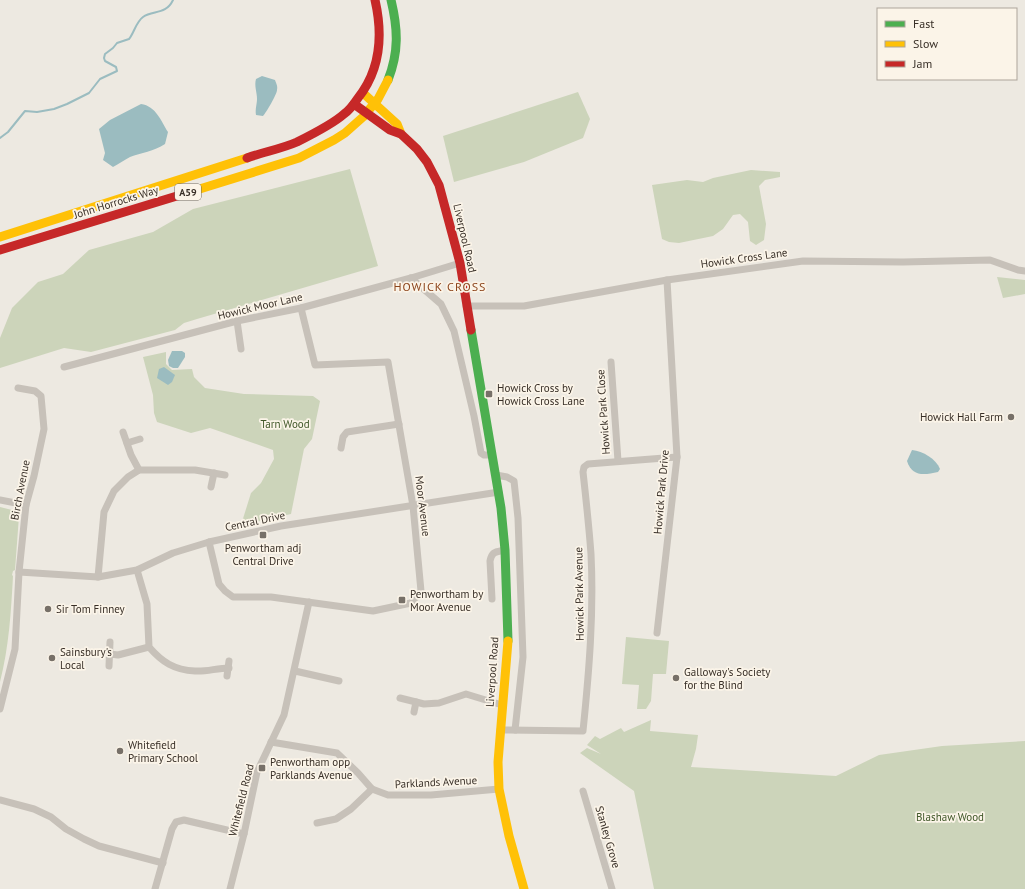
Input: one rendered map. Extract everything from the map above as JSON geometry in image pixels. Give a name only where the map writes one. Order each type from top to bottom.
[{"type":"main road","name":"A59","points":[[354,104],[363,93],[374,73],[378,56],[380,37],[379,16],[375,0]]},
{"type":"main road","name":"A59","points":[[367,114],[375,104],[388,82],[394,61],[397,41],[395,15],[391,0]]},
{"type":"main road","name":"Liverpool Road","points":[[363,93],[397,124],[401,134]]},
{"type":"main road","name":"Liverpool Road","points":[[354,104],[390,130],[401,134],[417,149],[427,162],[439,184],[460,263],[466,306],[499,492],[505,550],[508,642],[498,762],[499,789],[509,836],[524,889]]},
{"type":"main road","name":"John Horrocks Way","points":[[0,237],[296,142],[341,117],[347,113],[354,104]]},
{"type":"main road","name":"John Horrocks Way","points":[[0,250],[299,158],[336,139],[367,114]]},
{"type":"street","name":"Howick Cross Lane","points":[[466,306],[524,306],[666,280],[803,261],[903,262],[990,260],[1025,272]]},
{"type":"street","name":"Howick Moor Lane","points":[[64,367],[237,321],[301,308],[460,263]]},
{"type":"street","points":[[411,278],[441,304],[454,331],[481,453],[484,455],[492,455]]},
{"type":"street","name":"Howick Park Drive","points":[[657,633],[677,457],[666,280]]},
{"type":"street","name":"Moor Avenue","points":[[209,542],[219,584],[217,590],[221,595],[226,597],[271,597],[373,611],[411,603],[421,591],[412,506],[388,362],[315,365],[301,308]]},
{"type":"street","points":[[237,321],[241,349]]},
{"type":"street","name":"Howick Park Close","points":[[611,362],[618,461]]},
{"type":"street","name":"Birch Avenue","points":[[0,709],[15,649],[19,572],[26,505],[44,429],[41,396],[35,391],[18,388]]},
{"type":"street","points":[[341,448],[343,437],[348,432],[399,424]]},
{"type":"street","points":[[122,432],[139,470]]},
{"type":"street","points":[[127,443],[140,439]]},
{"type":"street","name":"Howick Park Avenue","points":[[500,730],[583,731],[590,668],[591,630],[591,555],[583,472],[584,467],[588,464],[677,457]]},
{"type":"street","points":[[98,577],[104,512],[114,491],[128,477],[139,470],[195,470],[224,475]]},
{"type":"street","points":[[211,487],[214,473]]},
{"type":"street","points":[[496,475],[507,477],[514,481],[518,518],[523,657],[515,730]]},
{"type":"street","name":"Central Drive","points":[[19,572],[98,577],[137,570],[173,553],[209,542],[281,526],[499,492]]},
{"type":"street","points":[[0,500],[26,505]]},
{"type":"street","points":[[492,598],[490,561],[494,552],[505,550]]},
{"type":"street","points":[[137,570],[147,604],[149,647],[160,659],[172,667],[195,671],[229,668]]},
{"type":"street","name":"Whitefield Road","points":[[232,889],[257,772],[284,715],[295,671],[309,602]]},
{"type":"street","points":[[109,666],[110,642]]},
{"type":"street","points":[[110,654],[118,655],[149,647]]},
{"type":"street","points":[[227,676],[230,661]]},
{"type":"street","points":[[295,671],[339,681]]},
{"type":"street","points":[[400,698],[424,704],[439,703],[466,694],[502,705]]},
{"type":"street","points":[[414,712],[416,702]]},
{"type":"street","points":[[271,742],[337,753],[372,789],[351,809],[336,819],[317,823]]},
{"type":"street","name":"Parklands Avenue","points":[[372,789],[388,795],[431,795],[499,789]]},
{"type":"street","name":"Stanley Grove","points":[[584,791],[612,889]]},
{"type":"street","points":[[0,800],[34,809],[51,817],[66,829],[98,846],[163,863]]},
{"type":"street","points":[[155,889],[172,829],[176,822],[184,820],[244,834]]},
{"type":"green space","points":[[578,92],[590,119],[583,138],[524,162],[454,182],[443,136]]},
{"type":"green space","points":[[350,169],[378,266],[184,323],[175,330],[91,352],[64,348],[0,368],[0,338],[12,308],[38,282],[63,274],[89,250],[153,232],[193,209]]},
{"type":"green space","points":[[751,170],[780,172],[780,177],[765,180],[759,186],[766,224],[764,240],[756,245],[750,241],[748,222],[740,214],[733,215],[723,229],[713,236],[679,243],[669,242],[662,239],[652,185],[687,180],[703,182],[713,178]]},
{"type":"green space","points":[[997,277],[1025,280],[1025,294],[1003,298]]},
{"type":"green space","name":"Tarn Wood","points":[[166,352],[166,364],[172,370],[192,369],[194,377],[205,388],[244,394],[313,396],[320,401],[312,439],[304,449],[291,514],[241,525],[251,493],[261,483],[274,459],[273,450],[210,428],[191,433],[157,422],[154,413],[153,395],[143,357]]},
{"type":"green space","points":[[0,507],[16,511],[19,516],[15,570],[13,571],[12,575],[6,656],[0,682]]},
{"type":"green space","points":[[626,637],[669,641],[666,674],[653,674],[651,701],[646,709],[637,709],[639,685],[622,684]]},
{"type":"green space","name":"Blashaw Wood","points":[[651,720],[650,731],[698,735],[691,767],[836,776],[879,755],[942,746],[1025,741],[1025,889],[654,889],[634,791],[580,753],[587,748],[601,754],[587,745],[595,736],[600,739],[621,728],[624,732]]},
{"type":"water","points":[[262,76],[275,80],[277,87],[277,92],[263,116],[256,115],[257,99],[255,87],[256,79]]},
{"type":"water","points":[[141,104],[146,105],[154,111],[168,132],[165,144],[130,157],[113,167],[103,160],[105,153],[99,129],[110,120]]},
{"type":"water","points":[[172,351],[182,351],[185,353],[185,357],[178,368],[169,366],[168,360]]},
{"type":"water","points":[[164,367],[175,375],[172,382],[168,385],[157,378],[159,369]]},
{"type":"water","points":[[912,450],[929,456],[938,465],[940,469],[938,472],[919,474],[912,470],[907,461]]},
{"type":"waterway","points":[[0,138],[8,132],[25,111],[37,112],[54,109],[67,104],[89,93],[100,79],[117,71],[116,67],[105,61],[105,54],[117,43],[129,39],[143,17],[167,8],[173,0]]},
{"type":"traffic: fast","points":[[388,80],[392,70],[396,50],[396,31],[391,0]]},
{"type":"traffic: fast","points":[[471,330],[501,508],[505,550],[508,641]]},
{"type":"traffic: slow","points":[[190,192],[299,158],[334,140],[345,133],[363,117],[378,99],[388,80]]},
{"type":"traffic: slow","points":[[363,93],[397,124],[401,134]]},
{"type":"traffic: slow","points":[[0,237],[247,158]]},
{"type":"traffic: slow","points":[[508,641],[498,762],[499,789],[509,836],[524,889]]},
{"type":"traffic: jam","points":[[247,158],[297,142],[334,121],[352,107],[366,87],[376,63],[379,26],[375,0]]},
{"type":"traffic: jam","points":[[354,104],[390,130],[401,134],[417,149],[427,162],[439,185],[460,263],[471,330]]},
{"type":"traffic: jam","points":[[0,250],[190,192]]},
{"type":"place","name":"Howick Cross by Howick Cross Lane","points":[[489,394]]},
{"type":"place","name":"Howick Hall Farm","points":[[1011,417]]},
{"type":"place","name":"Penwortham adj Central Drive","points":[[263,535]]},
{"type":"place","name":"Penwortham by Moor Avenue","points":[[402,600]]},
{"type":"place","name":"Sir Tom Finney","points":[[48,609]]},
{"type":"place","name":"Sainsbury's Local","points":[[52,658]]},
{"type":"place","name":"Galloway's Society for the Blind","points":[[676,678]]},
{"type":"place","name":"Whitefield Primary School","points":[[120,751]]},
{"type":"place","name":"Penwortham opp Parklands Avenue","points":[[262,768]]},
{"type":"district","name":"HOWICK CROSS","points":[[440,286]]}]
